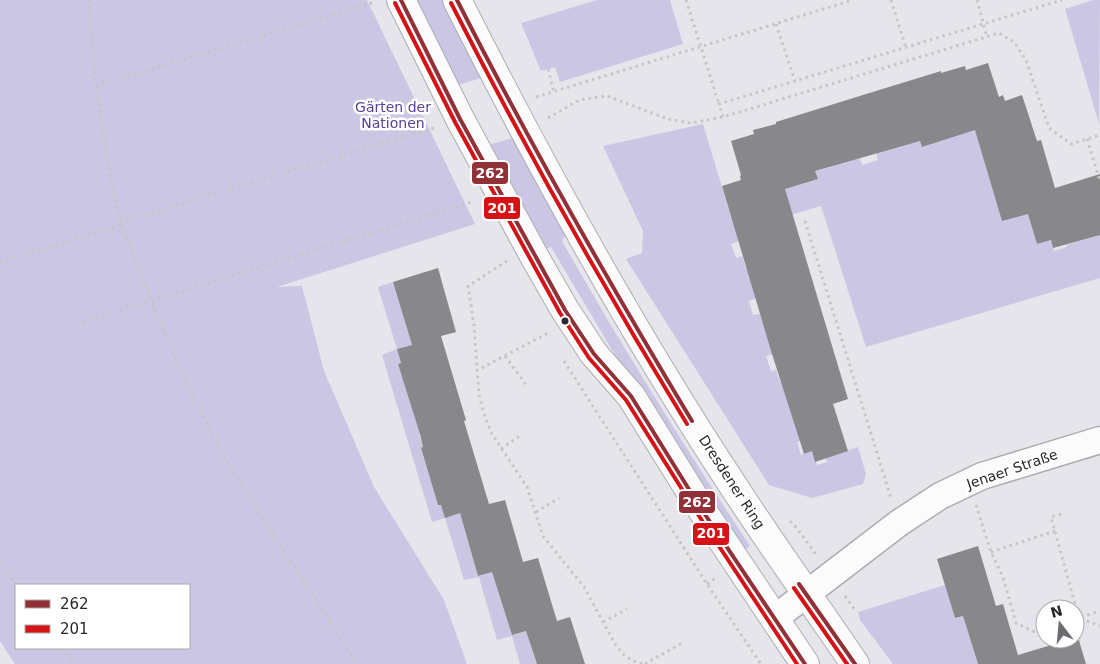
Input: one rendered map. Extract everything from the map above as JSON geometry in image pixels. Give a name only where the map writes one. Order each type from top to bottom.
[{"type":"street","name":"Dresdener Ring","points":[[457,0],[509,103],[601,270],[734,488],[855,664]]},
{"type":"street","points":[[388,1],[446,127],[534,256],[576,328],[594,354],[630,396],[700,507],[805,664]]},
{"type":"street","name":"Jenaer Straße","points":[[807,595],[899,523],[940,496],[982,476],[1100,440]]},
{"type":"street","points":[[775,618],[807,595]]},
{"type":"path","points":[[89,0],[96,86],[105,145],[121,224],[151,301],[184,378],[222,454],[357,664]]},
{"type":"path","points":[[686,0],[723,117]]},
{"type":"path","points":[[509,103],[554,92],[853,0]]},
{"type":"path","points":[[891,0],[906,48]]},
{"type":"path","points":[[977,0],[987,37]]},
{"type":"path","points":[[1040,0],[1042,6]]},
{"type":"path","points":[[719,104],[1062,0]]},
{"type":"path","points":[[96,86],[388,1]]},
{"type":"path","points":[[776,24],[794,81]]},
{"type":"path","points":[[546,120],[579,100],[607,96],[668,119],[691,123],[723,117],[999,33],[1014,42],[1026,60],[1049,128],[1071,144],[1100,135]]},
{"type":"path","points":[[548,69],[554,92]]},
{"type":"path","points":[[0,262],[446,127]]},
{"type":"path","points":[[1087,139],[1100,181]]},
{"type":"path","points":[[470,193],[478,209]]},
{"type":"path","points":[[83,322],[474,201]]},
{"type":"path","points":[[805,221],[899,523]]},
{"type":"path","points":[[502,254],[511,268]]},
{"type":"path","points":[[506,261],[468,286],[474,325],[479,395],[492,434],[527,487],[544,536],[584,587],[615,644],[623,654],[633,661],[644,664],[682,643]]},
{"type":"path","points":[[476,371],[548,333],[553,341]]},
{"type":"path","points":[[505,356],[527,386]]},
{"type":"path","points":[[563,358],[707,584],[761,664]]},
{"type":"path","points":[[501,449],[521,435]]},
{"type":"path","points":[[536,512],[559,498]]},
{"type":"path","points":[[975,500],[991,552],[1003,578],[1016,623],[1035,632]]},
{"type":"path","points":[[1061,514],[1051,517],[1072,599]]},
{"type":"path","points":[[991,552],[1055,531]]},
{"type":"path","points":[[0,562],[16,584]]},
{"type":"path","points":[[603,622],[627,609]]},
{"type":"path","points":[[1085,616],[1100,611]]},
{"type":"path","points":[[1085,621],[1100,626]]},
{"type":"path","points":[[63,649],[74,664]]},
{"type":"green space","name":"Gärten der Nationen","points":[[0,0],[367,0],[475,224],[277,287],[302,286],[324,371],[374,487],[444,600],[467,664],[15,664],[0,641]]},
{"type":"green space","points":[[409,0],[450,0],[488,76],[451,87]]},
{"type":"green space","points":[[597,0],[670,0],[683,44],[560,82],[555,67],[541,71],[521,23]]},
{"type":"green space","points":[[1093,0],[1100,0],[1099,124],[1065,9]]},
{"type":"green space","points":[[703,124],[731,217],[748,238],[731,244],[736,258],[742,256],[746,269],[749,268],[759,297],[749,301],[753,315],[760,314],[775,353],[766,356],[771,371],[776,370],[780,382],[783,381],[800,441],[797,442],[801,455],[812,451],[817,465],[827,462],[826,458],[858,447],[866,474],[863,484],[812,498],[769,485],[626,259],[642,253],[643,231],[603,146]]},
{"type":"green space","points":[[984,125],[1031,213],[1037,233],[1034,234],[1037,244],[1051,240],[1054,251],[1067,247],[1066,245],[1096,236],[1100,232],[1100,278],[866,347],[821,206],[777,219],[784,176],[798,172],[802,184],[817,179],[815,171],[831,167],[829,162],[858,153],[862,165],[878,160],[876,153],[917,134],[922,147],[953,137],[950,126]]},
{"type":"green space","points":[[519,136],[570,228],[562,241],[653,395],[750,546],[738,554],[669,446],[551,247],[539,251],[482,147]]},
{"type":"green space","points":[[393,282],[412,345],[397,349],[378,287]]},
{"type":"green space","points":[[397,349],[401,363],[398,364],[422,434],[419,434],[423,447],[421,449],[438,505],[460,513],[478,576],[492,572],[512,635],[526,631],[536,662],[543,664],[520,664],[512,636],[497,640],[479,577],[464,580],[445,518],[432,522],[382,355]]},
{"type":"green space","points":[[945,585],[955,618],[963,616],[978,664],[893,664],[860,620],[858,612]]},
{"type":"building","points":[[988,63],[999,97],[1003,95],[1005,101],[1022,95],[1037,141],[1041,140],[1055,188],[1100,174],[1100,235],[1053,248],[1051,240],[1037,244],[1028,214],[1002,221],[975,130],[922,147],[920,141],[815,171],[818,179],[785,189],[848,399],[833,404],[848,451],[815,462],[812,451],[804,454],[722,186],[741,180],[731,141],[754,134],[753,130],[776,124],[776,122],[941,71],[941,73],[965,66],[966,70]]},
{"type":"building","points":[[438,268],[456,332],[441,336],[489,504],[505,500],[523,562],[538,558],[557,621],[570,617],[585,664],[537,664],[526,631],[512,635],[492,572],[478,576],[460,513],[445,518],[441,505],[438,505],[421,448],[423,447],[420,434],[398,364],[401,363],[397,349],[412,345],[393,282]]},
{"type":"building","points":[[978,546],[996,606],[1003,604],[1018,655],[1038,649],[1082,649],[1086,664],[978,664],[963,616],[955,618],[937,559]]},
{"type":"transit line","name":"262","points":[[401,0],[460,119],[565,310],[594,354],[631,396],[700,507],[805,664]]},
{"type":"transit line","name":"262","points":[[457,0],[571,213],[692,421]]},
{"type":"transit line","name":"201","points":[[395,3],[455,122],[560,313],[589,358],[626,400],[695,510],[797,664]]},
{"type":"transit line","name":"201","points":[[451,3],[565,216],[687,424]]},
{"type":"transit line","name":"262","points":[[799,584],[855,664]]},
{"type":"transit line","name":"201","points":[[794,588],[847,664]]}]
